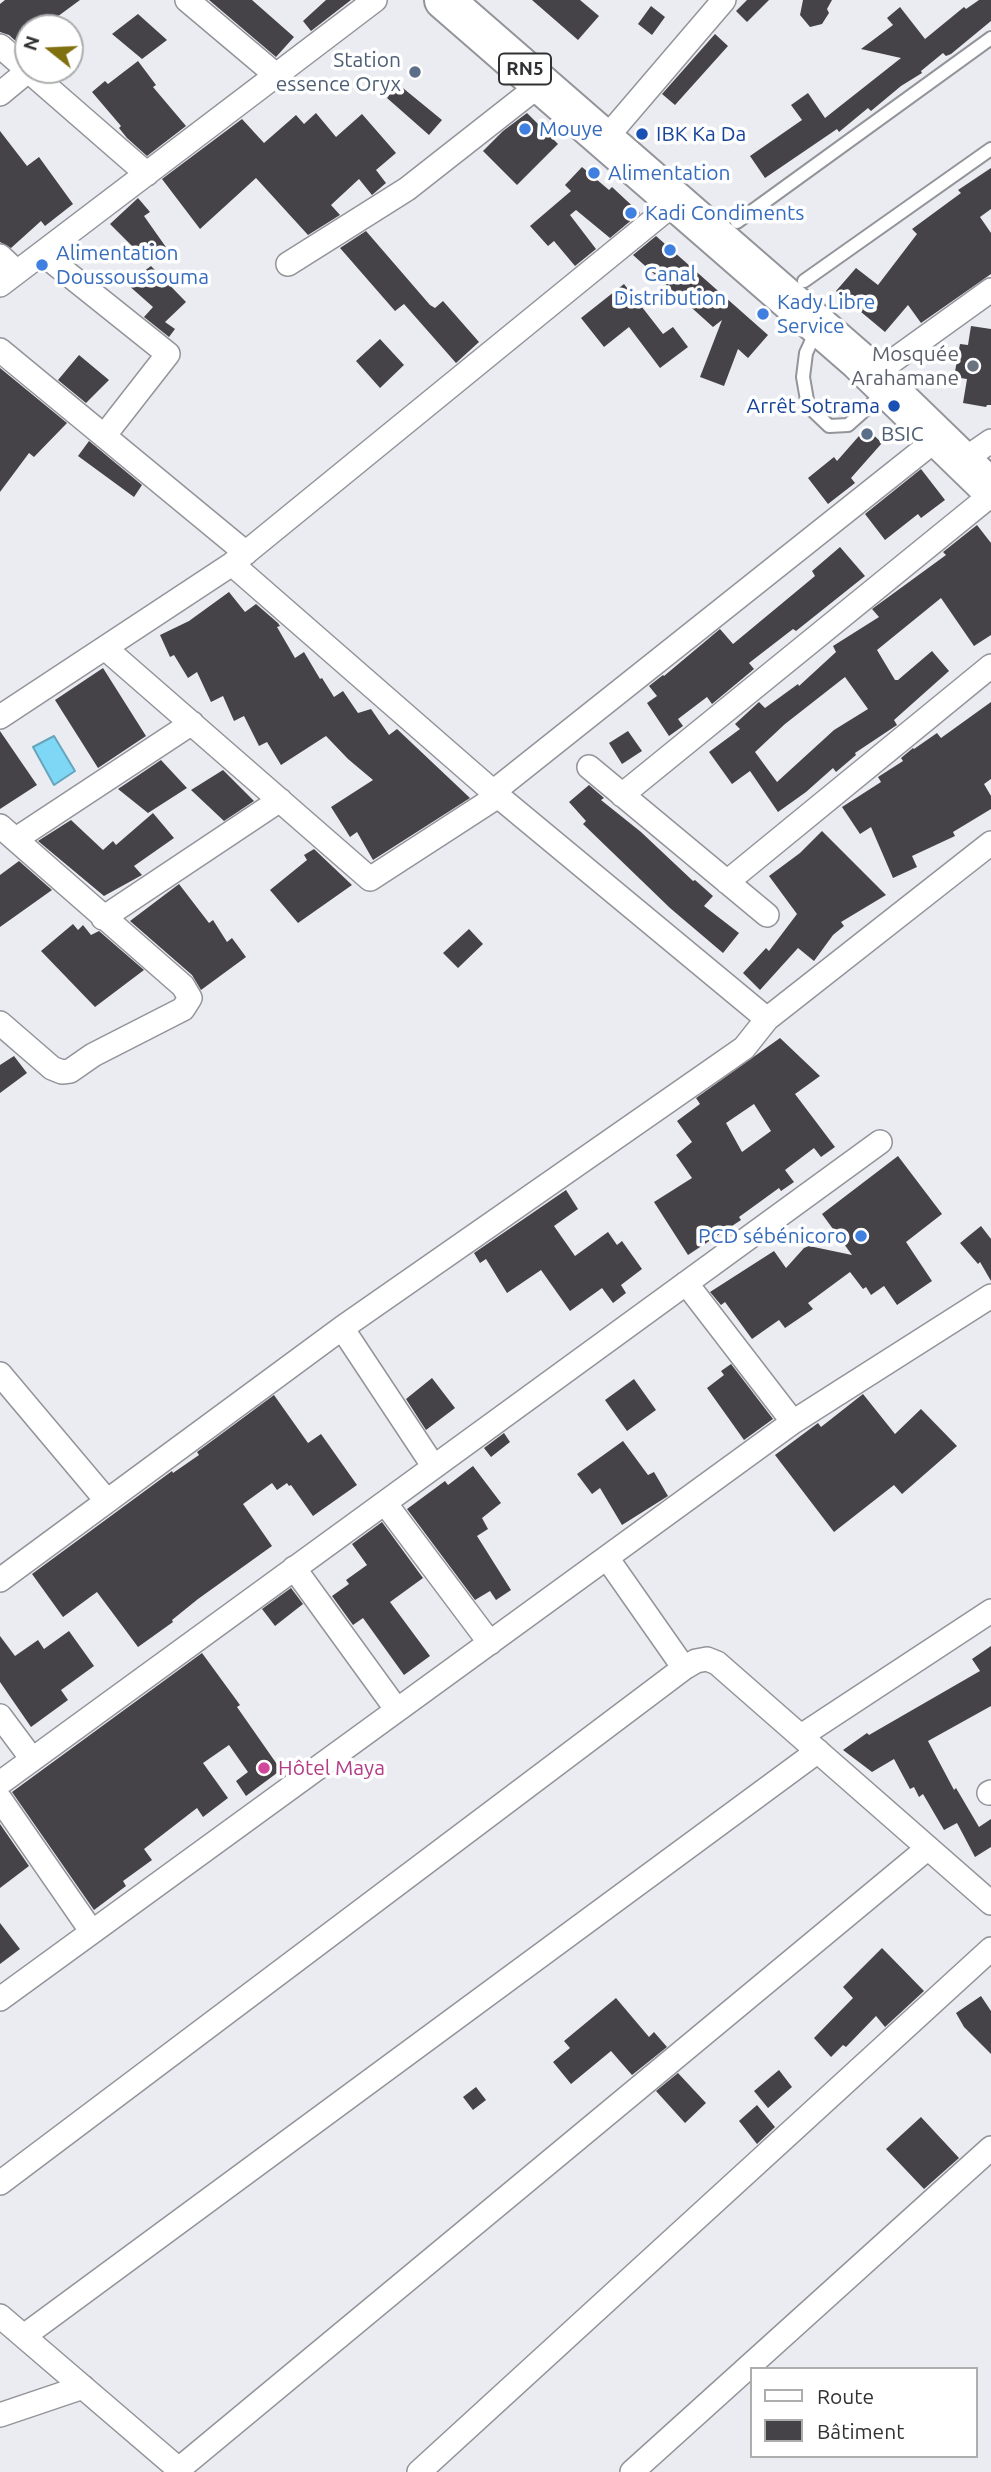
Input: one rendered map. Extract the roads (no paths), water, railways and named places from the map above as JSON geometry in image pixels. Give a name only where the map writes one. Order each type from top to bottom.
[{"type":"highway","name":"RN5","points":[[444,0],[542,83],[613,130],[737,222],[804,281],[885,375]]},
{"type":"highway","name":"RN5","points":[[481,0],[613,130],[677,201],[818,325],[885,375],[973,447],[991,489]]},
{"type":"street","points":[[187,0],[276,75]]},
{"type":"street","points":[[0,256],[8,279],[375,0]]},
{"type":"street","points":[[613,130],[718,2]]},
{"type":"street","points":[[0,46],[14,58]]},
{"type":"street","points":[[0,94],[14,83]]},
{"type":"street","points":[[288,264],[407,189],[542,83]]},
{"type":"street","points":[[44,84],[146,174]]},
{"type":"street","points":[[0,717],[239,559],[677,201]]},
{"type":"street","points":[[43,254],[168,354],[104,436]]},
{"type":"street","points":[[885,375],[991,290]]},
{"type":"street","points":[[0,350],[104,436],[496,794],[767,1019]]},
{"type":"street","points":[[105,648],[370,880],[496,794],[973,447]]},
{"type":"street","points":[[622,795],[991,495]]},
{"type":"street","points":[[727,882],[991,666]]},
{"type":"street","points":[[0,1023],[52,1068],[62,1072],[70,1071],[93,1055],[183,1009],[190,998],[183,986],[8,832],[192,723]]},
{"type":"street","points":[[589,767],[766,915]]},
{"type":"street","points":[[103,918],[280,800]]},
{"type":"street","points":[[2,1574],[107,1501],[342,1328],[744,1048],[767,1019],[991,843]]},
{"type":"street","points":[[0,1783],[880,1142]]},
{"type":"street","points":[[687,1283],[793,1422]]},
{"type":"street","points":[[0,1999],[793,1422],[991,1296]]},
{"type":"street","points":[[342,1328],[434,1467]]},
{"type":"street","points":[[0,1374],[107,1501]]},
{"type":"street","points":[[385,1503],[490,1643]]},
{"type":"street","points":[[607,1558],[684,1668]]},
{"type":"street","points":[[295,1568],[397,1710]]},
{"type":"street","points":[[24,2336],[810,1744],[991,1611]]},
{"type":"street","points":[[0,2183],[696,1661],[706,1659],[717,1663],[991,1903]]},
{"type":"street","points":[[0,1716],[32,1759]]},
{"type":"street","points":[[0,1799],[92,1932]]},
{"type":"street","points":[[0,2316],[181,2471],[928,1848]]},
{"type":"street","points":[[419,2472],[991,1949]]},
{"type":"street","points":[[632,2472],[991,2148]]},
{"type":"street","points":[[0,2415],[83,2387]]},
{"type":"lane","points":[[737,222],[991,38]]},
{"type":"lane","points":[[804,281],[991,149]]},
{"type":"lane","points":[[818,325],[806,353],[803,377],[808,406],[829,426],[848,425],[885,375]]},
{"type":"water","points":[[54,736],[75,771],[54,785],[33,747]]},
{"type":"place","name":"Station essence Oryx","points":[[415,72]]},
{"type":"place","name":"Mouye","points":[[525,129]]},
{"type":"place","name":"IBK Ka Da","points":[[642,134]]},
{"type":"place","name":"Alimentation","points":[[594,173]]},
{"type":"place","name":"Kadi Condiments","points":[[631,213]]},
{"type":"place","name":"Canal Distribution","points":[[670,250]]},
{"type":"place","name":"Alimentation Doussoussouma","points":[[42,265]]},
{"type":"place","name":"Kady Libre Service","points":[[763,314]]},
{"type":"place","name":"Mosquée Arahamane","points":[[973,366]]},
{"type":"place","name":"Arrêt Sotrama","points":[[894,406]]},
{"type":"place","name":"BSIC","points":[[867,434]]},
{"type":"place","name":"PCD sébénicoro","points":[[861,1236]]},
{"type":"place","name":"Hôtel Maya","points":[[264,1768]]}]
